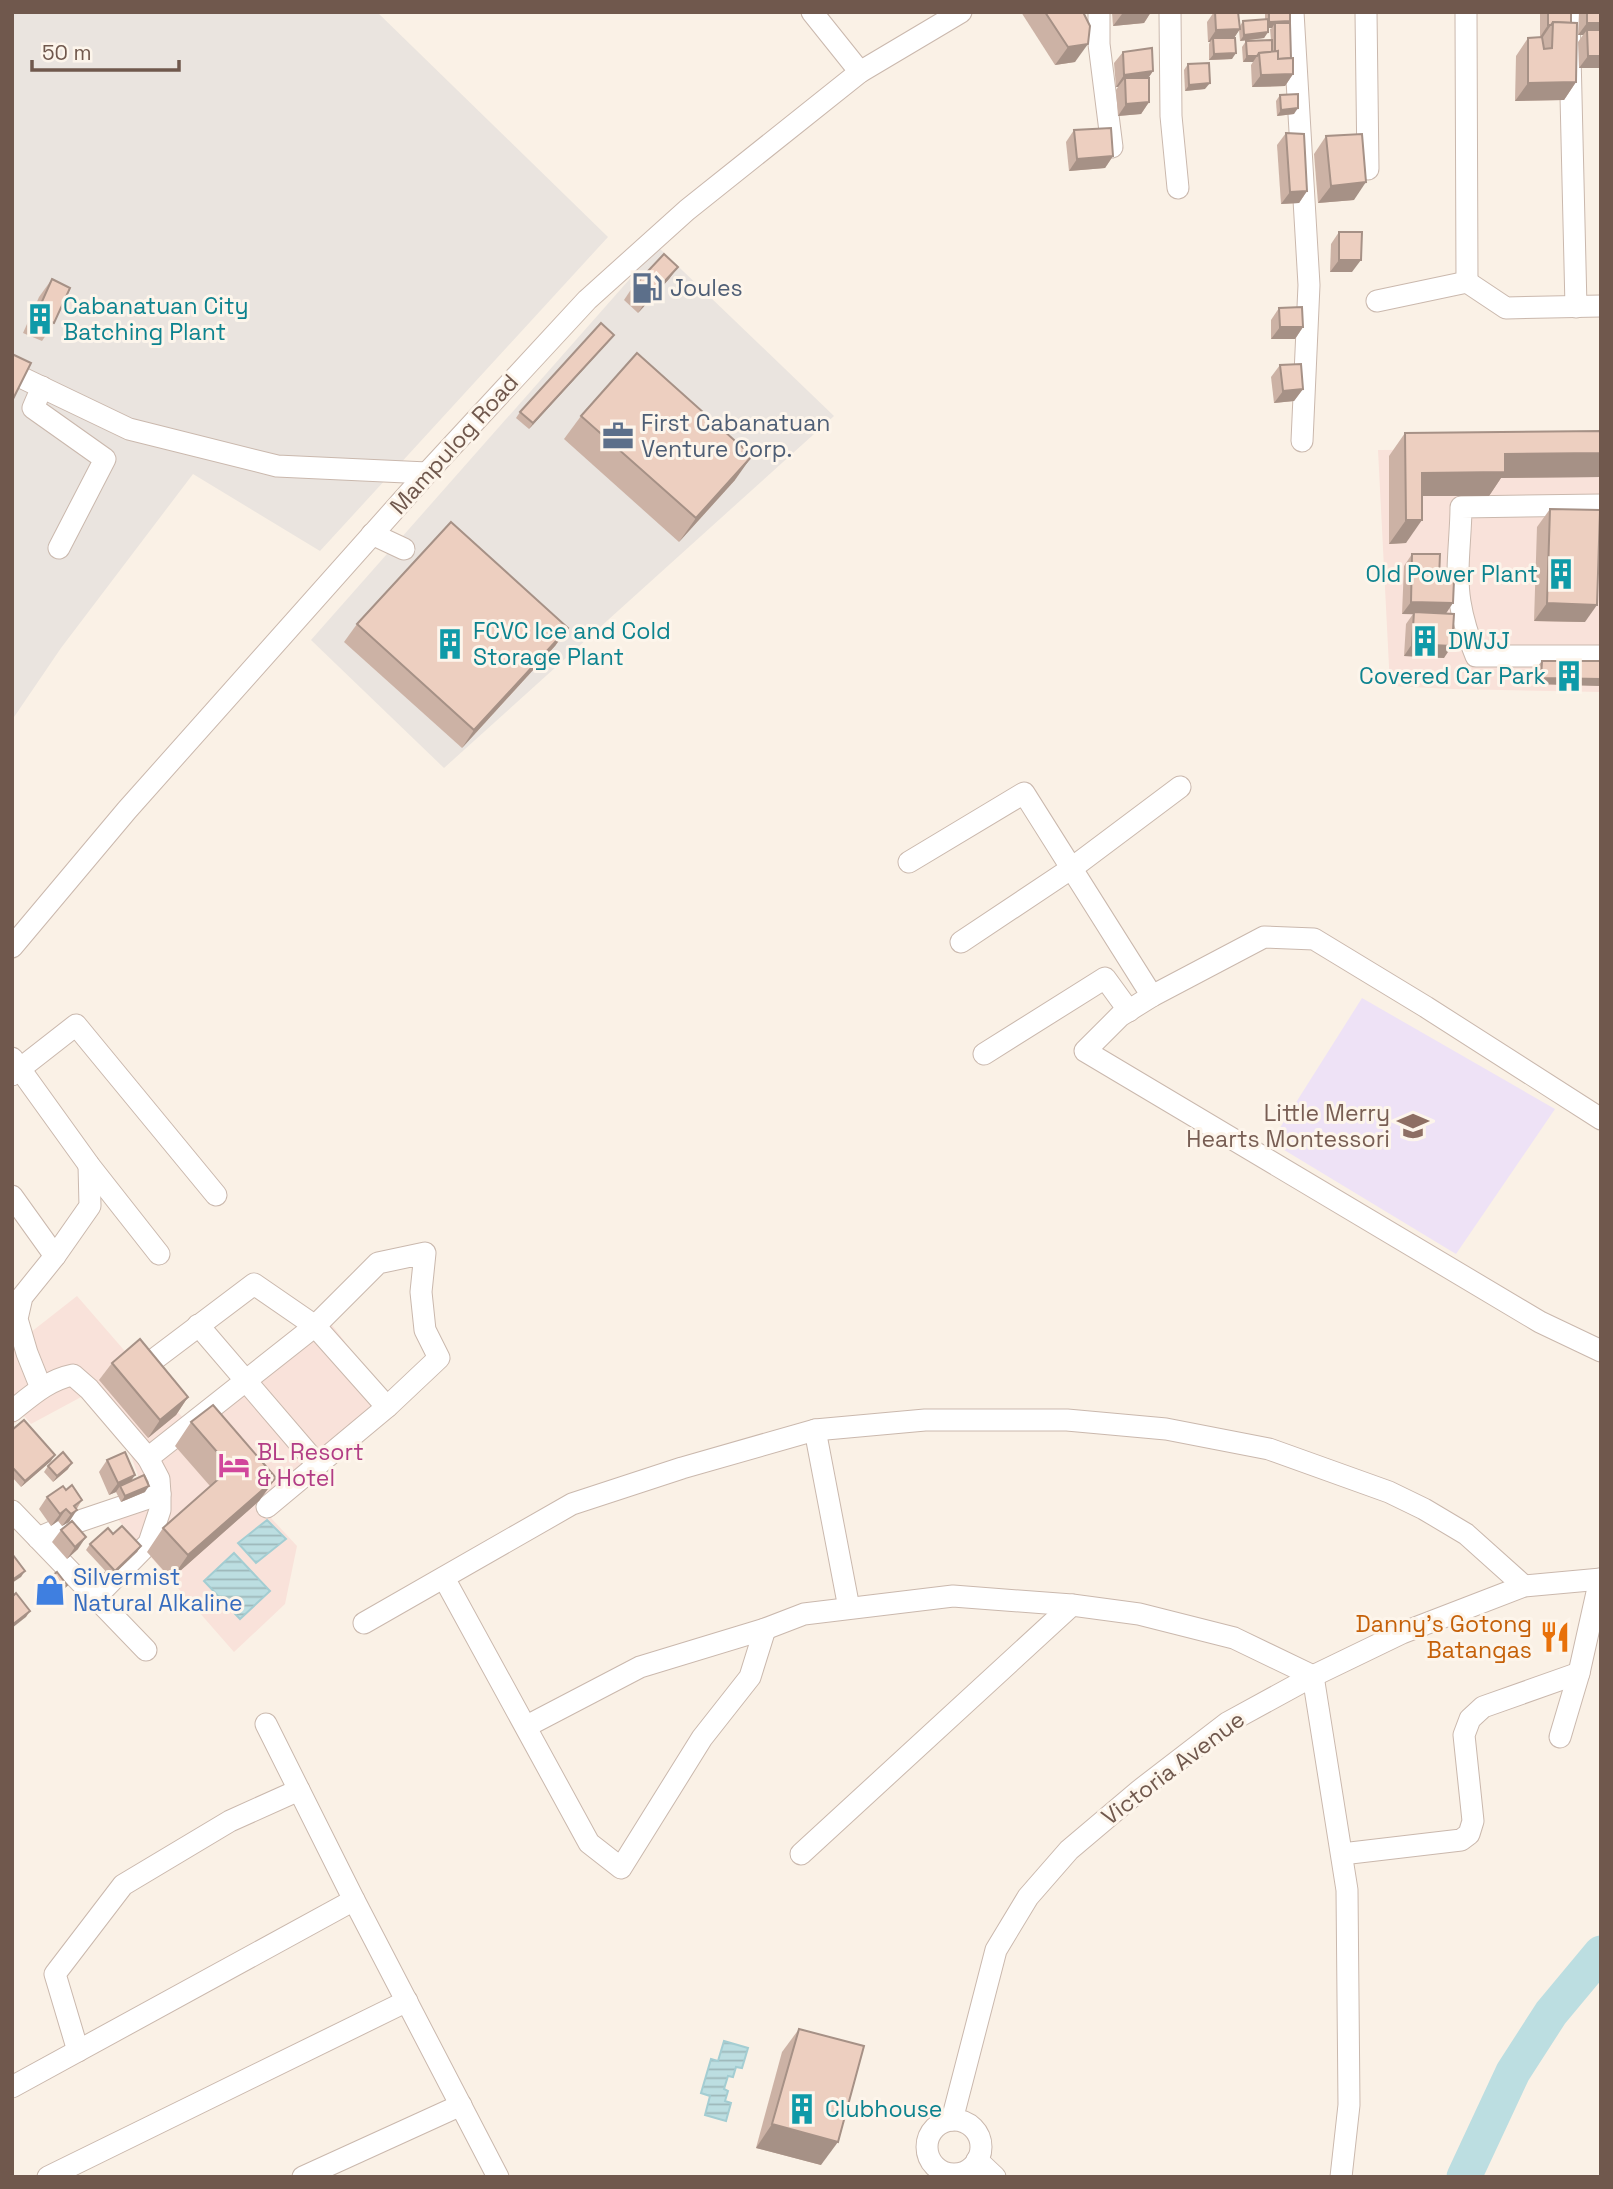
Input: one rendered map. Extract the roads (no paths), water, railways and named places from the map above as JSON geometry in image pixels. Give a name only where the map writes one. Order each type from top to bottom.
[{"type":"street","points":[[812,12],[860,72]]},
{"type":"street","name":"Mampulog Road","points":[[12,947],[127,810],[372,534],[602,285],[687,210],[860,72],[961,12]]},
{"type":"street","points":[[1099,12],[1099,44],[1112,147]]},
{"type":"street","points":[[1170,12],[1171,116],[1178,188]]},
{"type":"street","points":[[1293,12],[1309,285],[1302,441]]},
{"type":"street","points":[[1366,12],[1368,169]]},
{"type":"street","points":[[1466,12],[1467,282]]},
{"type":"street","points":[[1569,12],[1576,307]]},
{"type":"street","points":[[1377,301],[1467,282],[1506,308],[1601,306]]},
{"type":"street","points":[[12,373],[129,429],[277,466],[427,473]]},
{"type":"street","points":[[42,387],[33,408],[106,459],[59,548]]},
{"type":"street","points":[[1601,505],[1461,507],[1460,580],[1460,601],[1476,656],[1601,656]]},
{"type":"street","points":[[372,534],[404,549]]},
{"type":"street","points":[[961,942],[1072,868],[1180,788]]},
{"type":"street","points":[[909,862],[1024,793],[1152,996]]},
{"type":"street","points":[[1601,1118],[1314,939],[1264,937],[1152,996],[1120,1016],[1085,1051],[1539,1322],[1601,1350]]},
{"type":"street","points":[[984,1054],[1105,978],[1129,1011]]},
{"type":"street","points":[[159,1254],[15,1067],[76,1025],[216,1195]]},
{"type":"street","points":[[41,1388],[17,1319],[22,1297],[90,1206],[89,1165]]},
{"type":"street","points":[[12,1196],[55,1256]]},
{"type":"street","points":[[148,1458],[315,1326],[378,1263],[425,1253],[422,1292],[425,1330],[439,1358],[387,1406],[267,1507]]},
{"type":"street","points":[[152,1361],[254,1284],[315,1326],[387,1406]]},
{"type":"street","points":[[198,1325],[318,1465]]},
{"type":"street","points":[[12,1411],[41,1388],[60,1377],[73,1375],[89,1389],[148,1458],[159,1479],[160,1510],[149,1543],[96,1597]]},
{"type":"street","points":[[364,1623],[572,1504],[682,1468],[815,1430],[925,1420],[1067,1420],[1166,1429],[1269,1449],[1389,1492],[1424,1509],[1465,1534],[1524,1586]]},
{"type":"street","points":[[815,1430],[849,1608]]},
{"type":"street","points":[[38,1538],[160,1494]]},
{"type":"street","points":[[12,1511],[146,1650]]},
{"type":"street","points":[[444,1578],[589,1843],[621,1868],[702,1738],[750,1677],[765,1629]]},
{"type":"street","points":[[1560,1737],[1600,1579]]},
{"type":"street","name":"Victoria Avenue","points":[[952,2120],[996,1950],[1028,1898],[1069,1850],[1140,1790],[1227,1723],[1313,1676],[1402,1633],[1524,1586],[1600,1579]]},
{"type":"street","points":[[527,1726],[640,1667],[765,1629],[804,1614],[953,1597],[1072,1605],[1139,1614],[1234,1638],[1313,1676],[1347,1890],[1349,2105],[1341,2177]]},
{"type":"street","points":[[801,1854],[1072,1605]]},
{"type":"street","points":[[1342,1854],[1461,1840],[1469,1834],[1473,1821],[1464,1735],[1470,1719],[1483,1707],[1578,1673]]},
{"type":"street","points":[[266,1724],[498,2177]]},
{"type":"street","points":[[78,2051],[55,1974],[123,1885],[230,1821],[299,1790]]},
{"type":"street","points":[[12,2087],[354,1900]]},
{"type":"street","points":[[48,2177],[407,2001]]},
{"type":"street","points":[[303,2177],[461,2105]]},
{"type":"street","points":[[952,2120],[968,2124],[979,2136],[981,2144],[977,2161],[963,2172],[943,2174],[931,2160],[927,2143],[936,2127],[952,2120]]},
{"type":"street","points":[[977,2161],[995,2177]]},
{"type":"water","points":[[267,1520],[286,1539],[256,1563],[238,1543]]},
{"type":"water","points":[[234,1553],[270,1591],[240,1619],[204,1581]]},
{"type":"water","points":[[724,2041],[748,2048],[742,2068],[736,2067],[733,2077],[728,2076],[724,2089],[728,2091],[725,2101],[731,2103],[726,2121],[705,2115],[710,2096],[701,2093],[711,2059],[718,2061]]},
{"type":"waterway","points":[[1464,2177],[1513,2072],[1551,2013],[1601,1953]]},
{"type":"place","name":"Joules","points":[[647,288]]},
{"type":"place","name":"Cabanatuan City Batching Plant","points":[[40,319]]},
{"type":"place","name":"First Cabanatuan Venture Corp.","points":[[618,436]]},
{"type":"place","name":"Old Power Plant","points":[[1561,574]]},
{"type":"place","name":"DWJJ","points":[[1425,641]]},
{"type":"place","name":"FCVC Ice and Cold Storage Plant","points":[[450,644]]},
{"type":"place","name":"Covered Car Park","points":[[1569,676]]},
{"type":"place","name":"Little Merry Hearts Montessori","points":[[1413,1126]]},
{"type":"place","name":"BL Resort & Hotel","points":[[234,1465]]},
{"type":"place","name":"Silvermist Natural Alkaline","points":[[50,1590]]},
{"type":"place","name":"Danny's Gotong Batangas","points":[[1555,1637]]},
{"type":"place","name":"Clubhouse","points":[[802,2109]]}]
